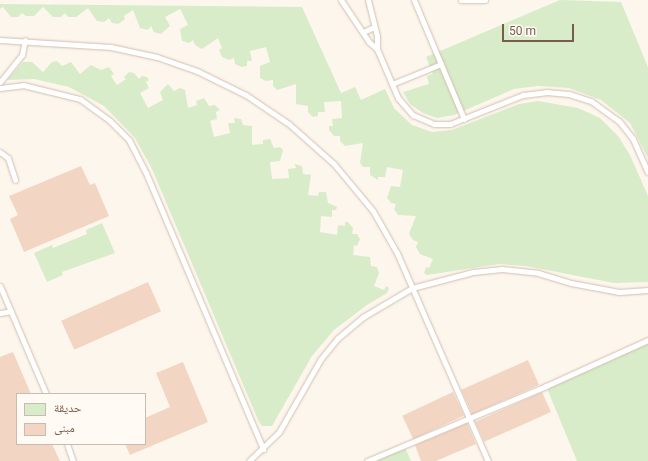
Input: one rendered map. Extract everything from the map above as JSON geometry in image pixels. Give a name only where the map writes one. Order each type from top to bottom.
[{"type":"lane","points":[[341,0],[363,32],[377,49]]},
{"type":"lane","points":[[368,0],[377,49],[392,84],[402,105],[420,119],[442,124],[464,119],[523,95],[552,92],[580,97],[601,107],[623,126],[633,139],[648,172]]},
{"type":"lane","points":[[414,0],[464,119]]},
{"type":"lane","points":[[461,0],[485,0]]},
{"type":"lane","points":[[363,32],[374,27]]},
{"type":"lane","points":[[0,40],[25,40],[111,47],[157,58],[197,71],[246,95],[289,124],[334,164],[373,212],[397,253],[488,461]]},
{"type":"lane","points":[[0,82],[22,55],[25,40]]},
{"type":"lane","points":[[392,84],[441,64]]},
{"type":"lane","points":[[0,88],[23,85],[80,99],[110,121],[129,140],[146,173],[263,449]]},
{"type":"lane","points":[[0,152],[8,158],[15,180]]},
{"type":"lane","points":[[249,461],[263,449],[285,422],[320,360],[338,338],[363,316],[412,288],[459,275],[502,269],[538,272],[571,283],[619,292],[648,290]]},
{"type":"lane","points":[[0,286],[46,393]]},
{"type":"lane","points":[[0,313],[11,311]]},
{"type":"lane","points":[[367,461],[648,340]]},
{"type":"lane","points":[[66,445],[74,461]]},
{"type":"green space","points":[[560,0],[621,2],[648,67],[648,158],[630,123],[601,100],[569,88],[538,86],[514,89],[454,115],[437,118],[423,113],[410,104],[403,92],[429,84],[427,76],[433,74],[426,57]]},
{"type":"green space","points":[[0,4],[302,7],[341,93],[355,87],[361,100],[385,89],[394,108],[412,125],[432,132],[452,130],[519,104],[538,101],[578,108],[600,118],[618,136],[630,155],[648,196],[648,282],[614,283],[526,266],[499,264],[427,275],[424,273],[426,267],[429,268],[433,259],[420,254],[416,247],[418,242],[413,240],[409,234],[416,216],[398,215],[394,209],[396,204],[391,203],[387,198],[391,186],[400,187],[403,170],[387,167],[385,177],[378,177],[378,180],[370,175],[370,167],[363,167],[360,163],[363,143],[345,146],[340,141],[340,136],[334,136],[329,130],[329,126],[333,126],[332,119],[342,118],[341,101],[324,102],[325,112],[318,112],[318,116],[313,117],[308,112],[308,106],[296,104],[296,84],[277,90],[273,86],[273,80],[266,81],[260,78],[260,66],[270,62],[266,47],[250,51],[252,61],[247,61],[247,66],[242,67],[235,64],[234,58],[229,60],[222,57],[219,50],[222,48],[218,38],[202,49],[195,45],[193,40],[189,43],[182,41],[180,29],[188,25],[180,9],[165,17],[170,26],[161,34],[154,32],[151,26],[148,30],[140,28],[133,10],[124,16],[125,19],[118,24],[112,23],[109,18],[104,22],[97,21],[88,8],[76,17],[68,17],[65,13],[61,17],[53,17],[43,7],[34,16],[26,16],[22,13],[18,17],[11,17],[3,7],[0,9]]},
{"type":"green space","points":[[57,61],[62,66],[71,62],[80,74],[91,65],[101,70],[109,67],[114,74],[111,76],[117,85],[126,79],[124,77],[129,72],[134,73],[139,79],[142,76],[147,77],[149,80],[146,82],[149,88],[140,93],[148,108],[163,100],[160,92],[168,84],[174,91],[180,88],[185,90],[188,108],[197,105],[196,101],[204,98],[209,106],[215,105],[220,110],[216,112],[217,119],[210,121],[214,137],[230,133],[228,123],[235,123],[234,118],[241,119],[243,125],[252,126],[252,145],[263,144],[263,140],[270,139],[274,148],[280,147],[283,150],[280,161],[270,162],[272,179],[289,178],[288,169],[296,168],[295,164],[302,166],[303,174],[311,175],[308,195],[318,196],[319,192],[326,192],[328,203],[337,207],[336,210],[332,210],[332,217],[321,216],[320,232],[337,235],[338,225],[345,226],[345,222],[348,222],[353,228],[352,234],[357,234],[360,239],[357,246],[354,245],[353,255],[370,257],[371,266],[377,267],[379,273],[374,286],[384,290],[386,286],[389,288],[387,293],[367,305],[334,330],[312,356],[272,426],[262,426],[259,422],[152,169],[135,138],[104,106],[69,87],[34,79],[7,80],[23,62],[32,62],[43,72],[52,62]]},
{"type":"green space","points":[[102,223],[115,253],[62,272],[63,275],[47,282],[34,253],[52,245],[53,248],[87,234],[86,230]]},
{"type":"green space","points":[[648,342],[648,461],[577,461],[546,386]]},
{"type":"green space","points":[[404,445],[411,461],[367,461]]},
{"type":"building","points":[[81,166],[90,185],[95,183],[109,216],[24,252],[10,219],[18,215],[9,196]]},
{"type":"building","points":[[148,282],[161,311],[74,350],[61,321]]},
{"type":"building","points":[[13,352],[31,393],[16,393],[16,445],[52,445],[60,461],[0,461],[0,357]]},
{"type":"building","points":[[528,360],[539,385],[472,414],[461,390]]},
{"type":"building","points":[[183,362],[208,422],[130,455],[125,445],[146,445],[146,418],[170,407],[156,373]]},
{"type":"building","points":[[453,392],[464,416],[413,439],[402,416]]},
{"type":"building","points":[[542,392],[551,412],[484,442],[475,422]]},
{"type":"building","points":[[467,423],[476,444],[436,461],[421,461],[415,445]]}]
